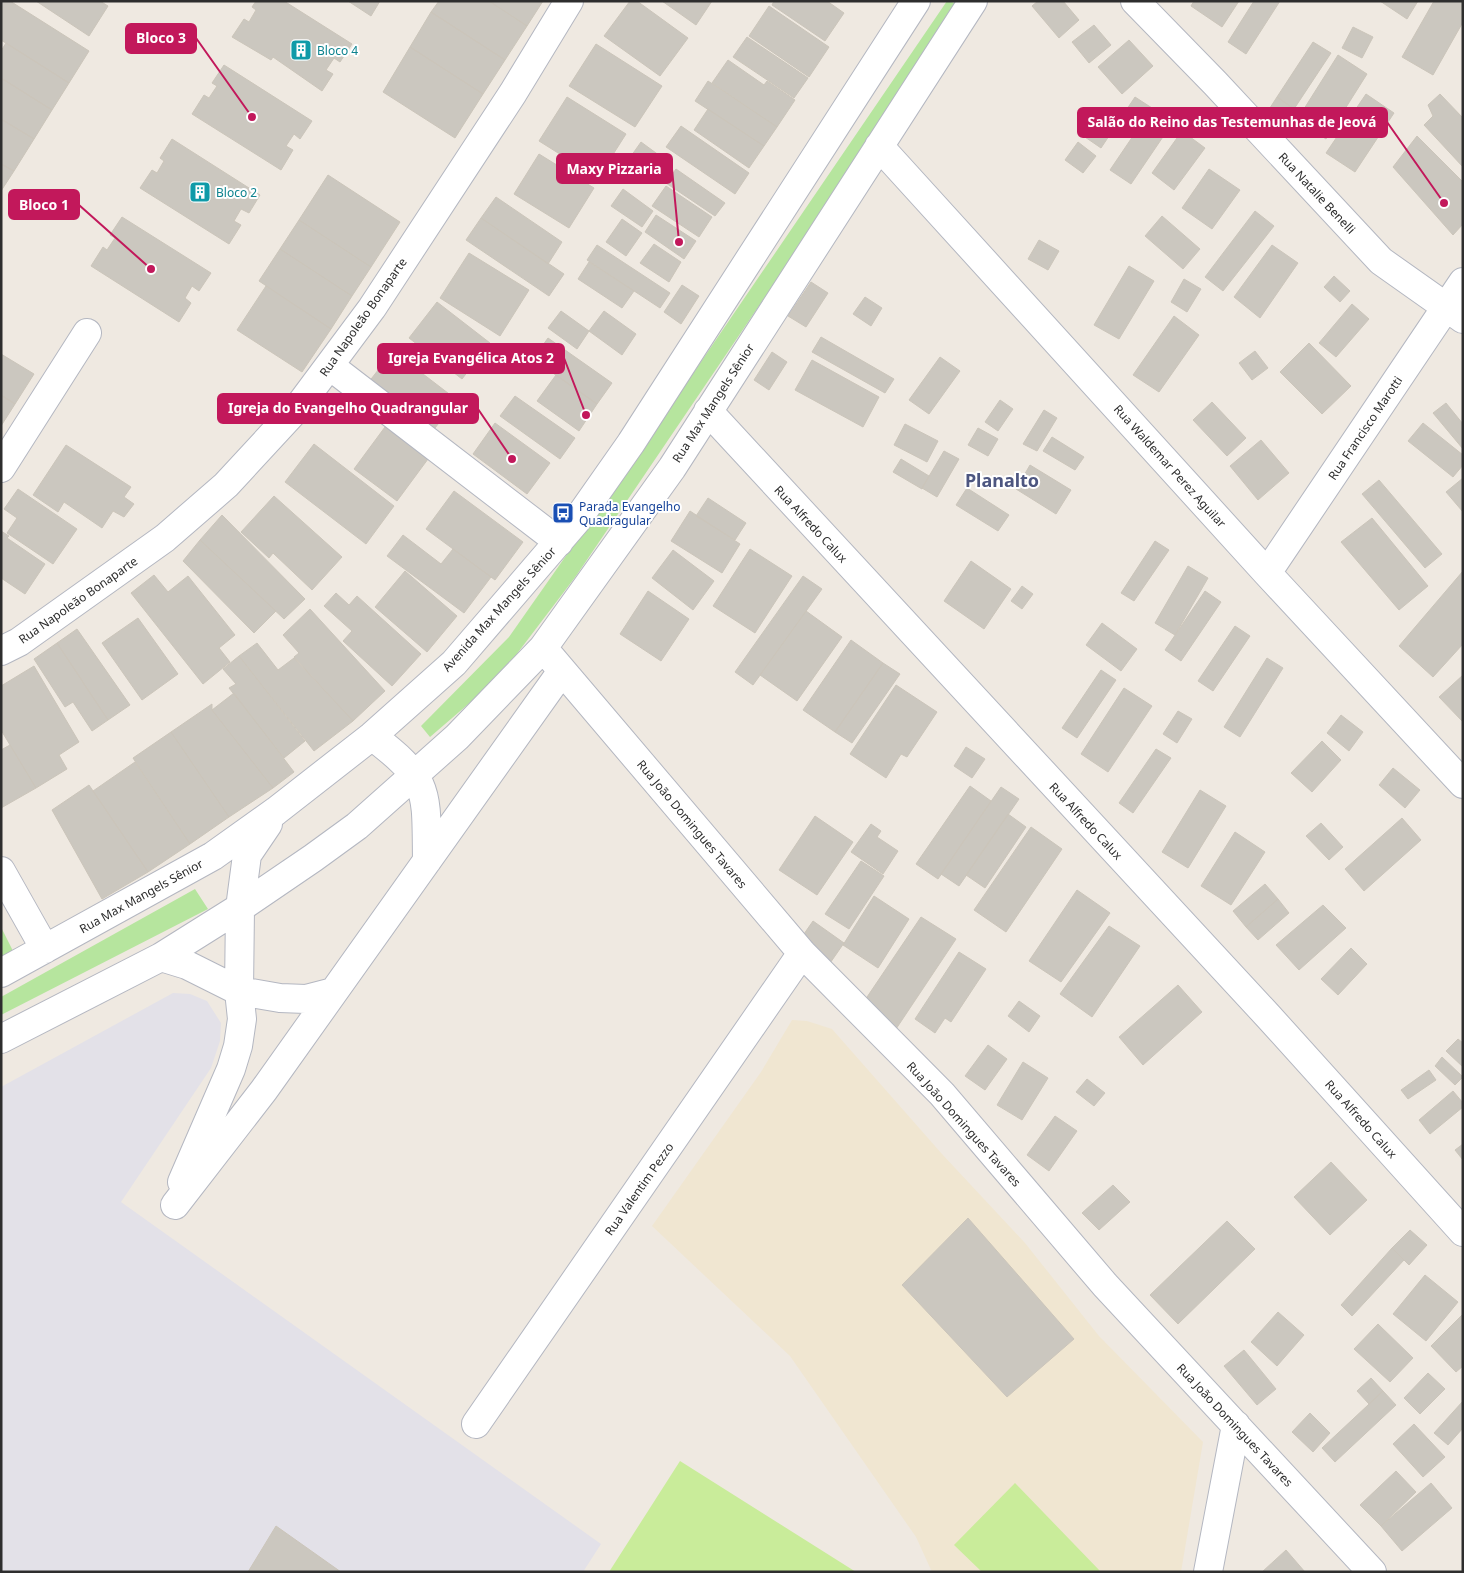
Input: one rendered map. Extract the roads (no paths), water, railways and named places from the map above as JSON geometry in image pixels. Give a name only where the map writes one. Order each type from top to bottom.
[{"type":"street","name":"Rua Napoleão Bonaparte","points":[[1,651],[19,642],[165,538],[226,485],[299,406],[372,308],[513,93],[569,1]]},
{"type":"street","points":[[330,366],[559,542],[632,443],[916,1]]},
{"type":"street","name":"Rua Max Mangels Sênior","points":[[1,1039],[161,957],[240,908],[357,826],[457,737],[543,648],[629,530],[973,1]]},
{"type":"street","name":"Rua Natalie Benelli","points":[[1135,1],[1215,83],[1381,261],[1454,314]]},
{"type":"street","name":"Rua Waldemar Perez Aguilar","points":[[880,146],[1268,573],[1463,784]]},
{"type":"street","name":"Rua Francisco Marotti","points":[[1268,573],[1454,314],[1463,282]]},
{"type":"street","points":[[1,468],[87,333]]},
{"type":"street","name":"Rua Alfredo Calux","points":[[708,411],[1268,1016],[1463,1232]]},
{"type":"street","name":"Avenida Max Mangels Sênior","points":[[372,736],[454,663],[559,542]]},
{"type":"street","name":"Rua João Domingues Tavares","points":[[543,648],[802,953],[942,1094],[1105,1284],[1372,1572]]},
{"type":"street","points":[[161,957],[187,965],[239,991],[280,998],[306,999],[333,992],[562,671]]},
{"type":"street","points":[[372,736],[404,762],[415,775],[422,788],[426,802],[427,861]]},
{"type":"street","name":"Rua Max Mangels Sênior","points":[[1,973],[213,856],[276,812],[372,736]]},
{"type":"street","name":"Rua Max Mangels Sênior","points":[[276,812],[248,855],[240,908],[239,991],[242,1019],[238,1046],[231,1069],[187,1167],[175,1205],[264,1090],[333,992]]},
{"type":"street","points":[[1,871],[45,949]]},
{"type":"street","name":"Rua Valentim Pezzo","points":[[476,1424],[802,953]]},
{"type":"street","points":[[1208,1572],[1236,1425]]},
{"type":"place","name":"Bloco 4","points":[[301,50]]},
{"type":"place","name":"Bloco 3","points":[[252,117]]},
{"type":"place","name":"Bloco 2","points":[[200,192]]},
{"type":"place","name":"Salão do Reino das Testemunhas de Jeová","points":[[1444,203]]},
{"type":"place","name":"Maxy Pizzaria","points":[[679,242]]},
{"type":"place","name":"Bloco 1","points":[[151,269]]},
{"type":"place","name":"Igreja Evangélica Atos 2","points":[[586,415]]},
{"type":"place","name":"Igreja do Evangelho Quadrangular","points":[[512,459]]},
{"type":"place","name":"Parada Evangelho Quadragular","points":[[563,513]]},
{"type":"district","name":"Planalto","points":[[1002,480]]}]
